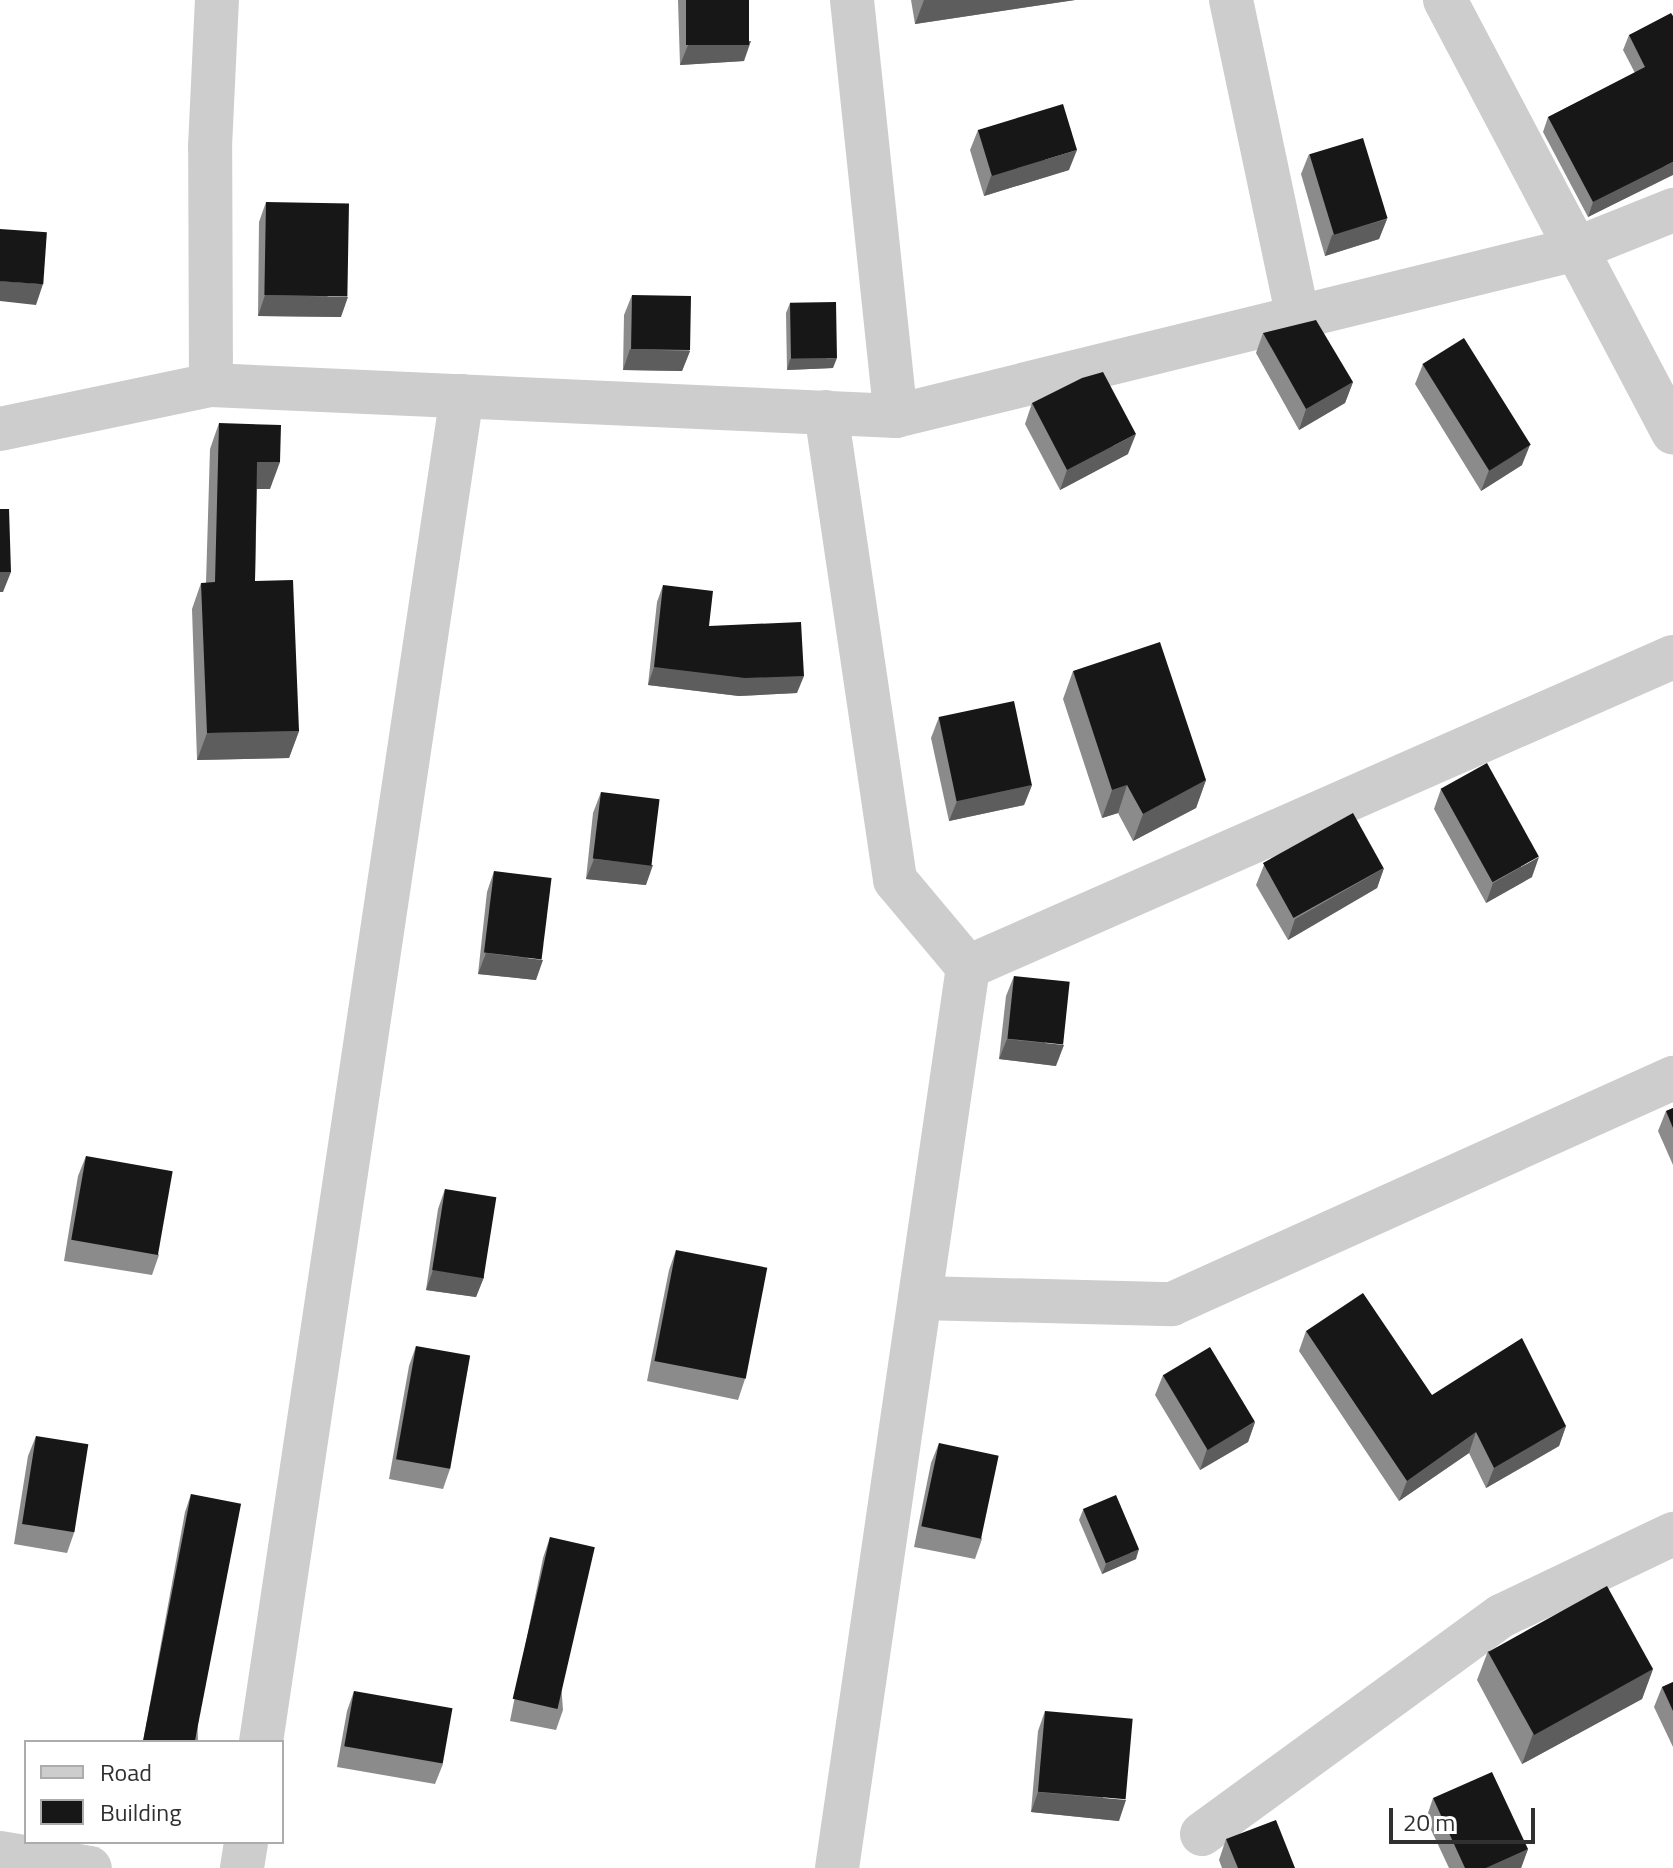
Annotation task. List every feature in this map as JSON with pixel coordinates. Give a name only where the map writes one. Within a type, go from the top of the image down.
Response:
[{"type":"street","points":[[211,385],[210,147],[217,0]]},
{"type":"street","points":[[852,0],[896,416]]},
{"type":"street","points":[[1231,0],[1298,317]]},
{"type":"street","points":[[1445,0],[1673,433]]},
{"type":"street","points":[[0,429],[211,385],[896,416],[1576,249],[1673,210]]},
{"type":"street","points":[[261,1740],[462,396]]},
{"type":"street","points":[[826,412],[895,880],[968,967],[837,1868]]},
{"type":"street","points":[[968,967],[1673,657]]},
{"type":"street","points":[[920,1298],[1172,1304],[1673,1078]]},
{"type":"street","points":[[1202,1834],[1501,1616],[1673,1534]]},
{"type":"street","points":[[242,1868],[246,1844]]},
{"type":"street","points":[[0,1853],[90,1868]]},
{"type":"building","points":[[686,0],[749,0],[749,45],[686,45]]},
{"type":"building","points":[[1671,13],[1673,162],[1593,202],[1548,117],[1645,67],[1629,35]]},
{"type":"building","points":[[1063,104],[1077,150],[992,176],[978,130]]},
{"type":"building","points":[[1363,138],[1388,218],[1334,235],[1309,154]]},
{"type":"building","points":[[266,202],[349,203],[347,296],[264,295]]},
{"type":"building","points":[[0,229],[47,232],[43,284],[0,281]]},
{"type":"building","points":[[632,295],[691,296],[690,350],[631,349]]},
{"type":"building","points":[[836,302],[837,358],[791,359],[790,303]]},
{"type":"building","points":[[1316,320],[1353,382],[1306,409],[1263,333]]},
{"type":"building","points":[[1464,338],[1531,445],[1489,471],[1422,364]]},
{"type":"building","points":[[1103,372],[1136,434],[1067,470],[1032,403],[1082,378]]},
{"type":"building","points":[[219,423],[281,425],[280,462],[257,462],[255,581],[293,580],[299,731],[207,733],[201,583],[215,582]]},
{"type":"building","points":[[0,509],[9,509],[11,572],[0,572]]},
{"type":"building","points":[[663,585],[713,591],[709,626],[801,622],[804,676],[745,678],[654,667]]},
{"type":"building","points":[[1160,642],[1206,780],[1143,814],[1127,785],[1112,790],[1073,671]]},
{"type":"building","points":[[1014,701],[1032,785],[957,801],[939,717]]},
{"type":"building","points":[[1487,763],[1539,857],[1493,882],[1441,789]]},
{"type":"building","points":[[601,792],[660,799],[651,866],[593,859]]},
{"type":"building","points":[[1353,813],[1384,868],[1293,918],[1263,863]]},
{"type":"building","points":[[494,871],[552,878],[542,959],[484,952]]},
{"type":"building","points":[[1014,976],[1070,982],[1063,1045],[1007,1039]]},
{"type":"building","points":[[1673,1108],[1673,1128],[1666,1111]]},
{"type":"building","points":[[86,1156],[173,1171],[158,1255],[71,1240]]},
{"type":"building","points":[[445,1189],[496,1197],[484,1278],[432,1270]]},
{"type":"building","points":[[676,1250],[767,1268],[746,1379],[654,1361]]},
{"type":"building","points":[[1363,1293],[1432,1395],[1522,1338],[1566,1426],[1494,1468],[1476,1432],[1407,1481],[1306,1331]]},
{"type":"building","points":[[416,1346],[470,1356],[450,1469],[396,1459]]},
{"type":"building","points":[[1210,1347],[1255,1422],[1208,1450],[1163,1375]]},
{"type":"building","points":[[36,1436],[88,1444],[74,1532],[22,1524]]},
{"type":"building","points":[[939,1443],[999,1456],[981,1539],[921,1526]]},
{"type":"building","points":[[191,1494],[241,1504],[195,1740],[143,1740]]},
{"type":"building","points":[[1116,1495],[1139,1549],[1106,1563],[1083,1509]]},
{"type":"building","points":[[550,1537],[595,1547],[557,1709],[513,1699]]},
{"type":"building","points":[[1607,1586],[1653,1669],[1534,1735],[1488,1652]]},
{"type":"building","points":[[1673,1682],[1673,1711],[1662,1687]]},
{"type":"building","points":[[354,1691],[452,1708],[443,1764],[344,1746]]},
{"type":"building","points":[[1045,1711],[1133,1719],[1126,1799],[1038,1792]]},
{"type":"building","points":[[1492,1772],[1528,1849],[1486,1868],[1465,1868],[1433,1798]]},
{"type":"building","points":[[1276,1820],[1295,1868],[1238,1868],[1226,1839]]}]
